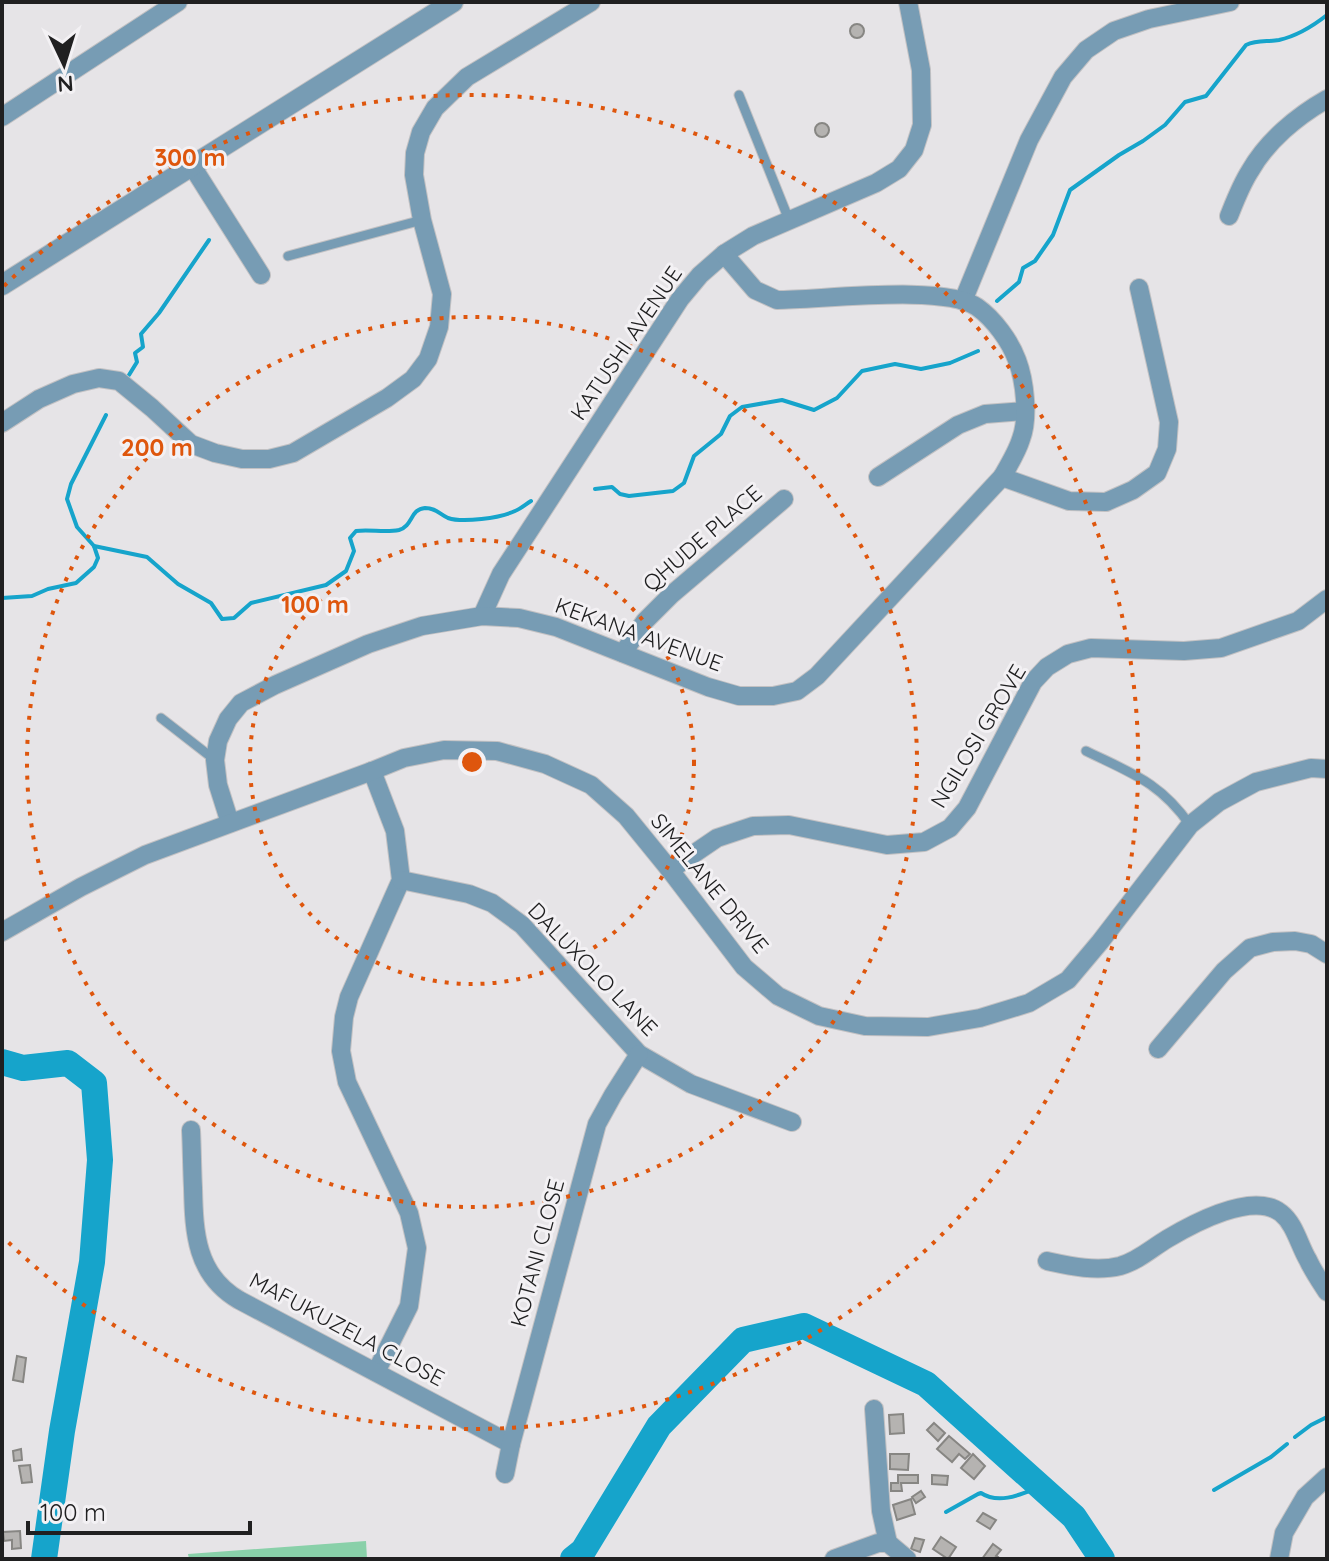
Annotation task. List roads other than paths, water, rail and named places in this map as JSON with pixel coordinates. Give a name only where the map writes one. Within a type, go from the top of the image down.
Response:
[{"type":"street","points":[[2,117],[178,2]]},
{"type":"street","points":[[2,285],[453,2]]},
{"type":"street","points":[[2,423],[39,399],[73,384],[99,378],[119,381],[191,444],[242,459],[269,459],[293,453],[387,398],[413,379],[428,359],[439,327],[442,294],[422,220],[414,175],[415,153],[421,132],[435,108],[467,77],[591,2]]},
{"type":"street","name":"KATUSHI AVENUE","points":[[482,616],[501,574],[680,299],[700,275],[724,254],[753,236],[876,183],[899,169],[914,150],[922,125],[921,70],[908,2]]},
{"type":"street","points":[[963,301],[1029,140],[1063,77],[1086,50],[1114,31],[1149,19],[1230,2]]},
{"type":"street","points":[[1229,216],[1250,169],[1265,150],[1286,128],[1327,99]]},
{"type":"street","points":[[192,166],[261,275]]},
{"type":"street","name":"KEKANA AVENUE","points":[[230,823],[218,785],[215,760],[218,741],[228,719],[241,703],[368,644],[422,626],[482,616],[519,618],[556,627],[708,687],[739,696],[773,696],[797,691],[817,676],[1002,477],[1022,437],[1025,411],[1022,375],[1014,351],[995,324],[976,306],[963,301],[920,295],[777,300],[755,290],[724,254]]},
{"type":"street","points":[[1002,477],[1069,501],[1106,502],[1133,490],[1157,473],[1167,449],[1169,422],[1139,288]]},
{"type":"street","points":[[878,477],[958,425],[985,414],[1025,411]]},
{"type":"street","name":"QHUDE PLACE","points":[[623,653],[645,621],[671,595],[784,499]]},
{"type":"street","name":"NGILOSI GROVE","points":[[670,870],[717,838],[753,826],[789,825],[887,845],[924,842],[950,828],[967,808],[1033,682],[1047,667],[1068,654],[1091,648],[1184,651],[1221,648],[1298,621],[1327,599]]},
{"type":"street","name":"SIMELANE DRIVE","points":[[2,932],[145,855],[404,758],[444,750],[497,751],[545,764],[591,785],[626,816],[744,967],[778,996],[819,1016],[865,1026],[928,1027],[980,1018],[1029,1003],[1068,980],[1190,825],[1219,802],[1256,782],[1311,768],[1327,769]]},
{"type":"street","points":[[372,771],[395,831],[401,880],[349,997],[341,1051],[347,1082],[409,1213],[417,1248],[409,1306],[376,1372]]},
{"type":"street","name":"DALUXOLO LANE","points":[[401,880],[469,894],[492,903],[522,925],[639,1054],[691,1084],[792,1122]]},
{"type":"street","points":[[1158,1049],[1224,971],[1250,948],[1295,941],[1311,944],[1327,954]]},
{"type":"street","name":"KOTANI CLOSE","points":[[505,1474],[597,1124],[639,1054]]},
{"type":"street","name":"MAFUKUZELA CLOSE","points":[[191,1130],[196,1242],[219,1284],[239,1300],[511,1444]]},
{"type":"street","points":[[1047,1261],[1080,1268],[1119,1266],[1136,1260],[1204,1219],[1253,1205],[1269,1206],[1290,1223],[1327,1292]]},
{"type":"street","points":[[874,1409],[881,1511],[897,1550]]},
{"type":"street","points":[[1279,1559],[1284,1533],[1305,1497],[1327,1477]]},
{"type":"street","points":[[834,1559],[878,1543],[897,1550]]},
{"type":"lane","points":[[739,95],[789,220]]},
{"type":"lane","points":[[288,256],[422,220]]},
{"type":"lane","points":[[161,718],[215,760]]},
{"type":"lane","points":[[1086,751],[1142,778],[1162,792],[1190,825]]},
{"type":"waterway","points":[[997,301],[1019,282],[1023,268],[1035,261],[1053,235],[1070,190],[1165,125],[1185,102],[1206,96],[1246,45],[1292,36],[1327,15]]},
{"type":"waterway","points":[[129,375],[137,362],[135,353],[143,347],[141,334],[209,240]]},
{"type":"waterway","points":[[595,489],[612,487],[620,494],[629,496],[673,491],[684,483],[694,456],[721,434],[730,416],[742,407],[782,400],[814,410],[837,398],[862,371],[895,364],[921,369],[950,363],[978,351]]},
{"type":"waterway","points":[[2,598],[32,596],[76,583],[94,567],[98,558],[94,546],[77,527],[67,499],[71,484],[106,415]]},
{"type":"waterway","points":[[94,546],[147,557],[178,584],[211,603],[222,619],[234,618],[251,603],[326,585],[346,571],[354,551],[350,538],[356,531],[399,530],[417,511],[425,508],[448,518],[472,520],[508,514],[531,501]]},
{"type":"waterway","points":[[2,1062],[23,1068],[68,1063],[94,1083],[100,1160],[92,1262],[62,1431],[44,1559]]},
{"type":"waterway","points":[[573,1559],[583,1551],[659,1426],[743,1340],[804,1326],[926,1384],[1074,1517],[1102,1559]]},
{"type":"waterway","points":[[1295,1437],[1327,1417]]},
{"type":"waterway","points":[[1214,1490],[1271,1457],[1287,1444]]},
{"type":"waterway","points":[[946,1512],[981,1493],[1003,1498],[1040,1487]]}]
